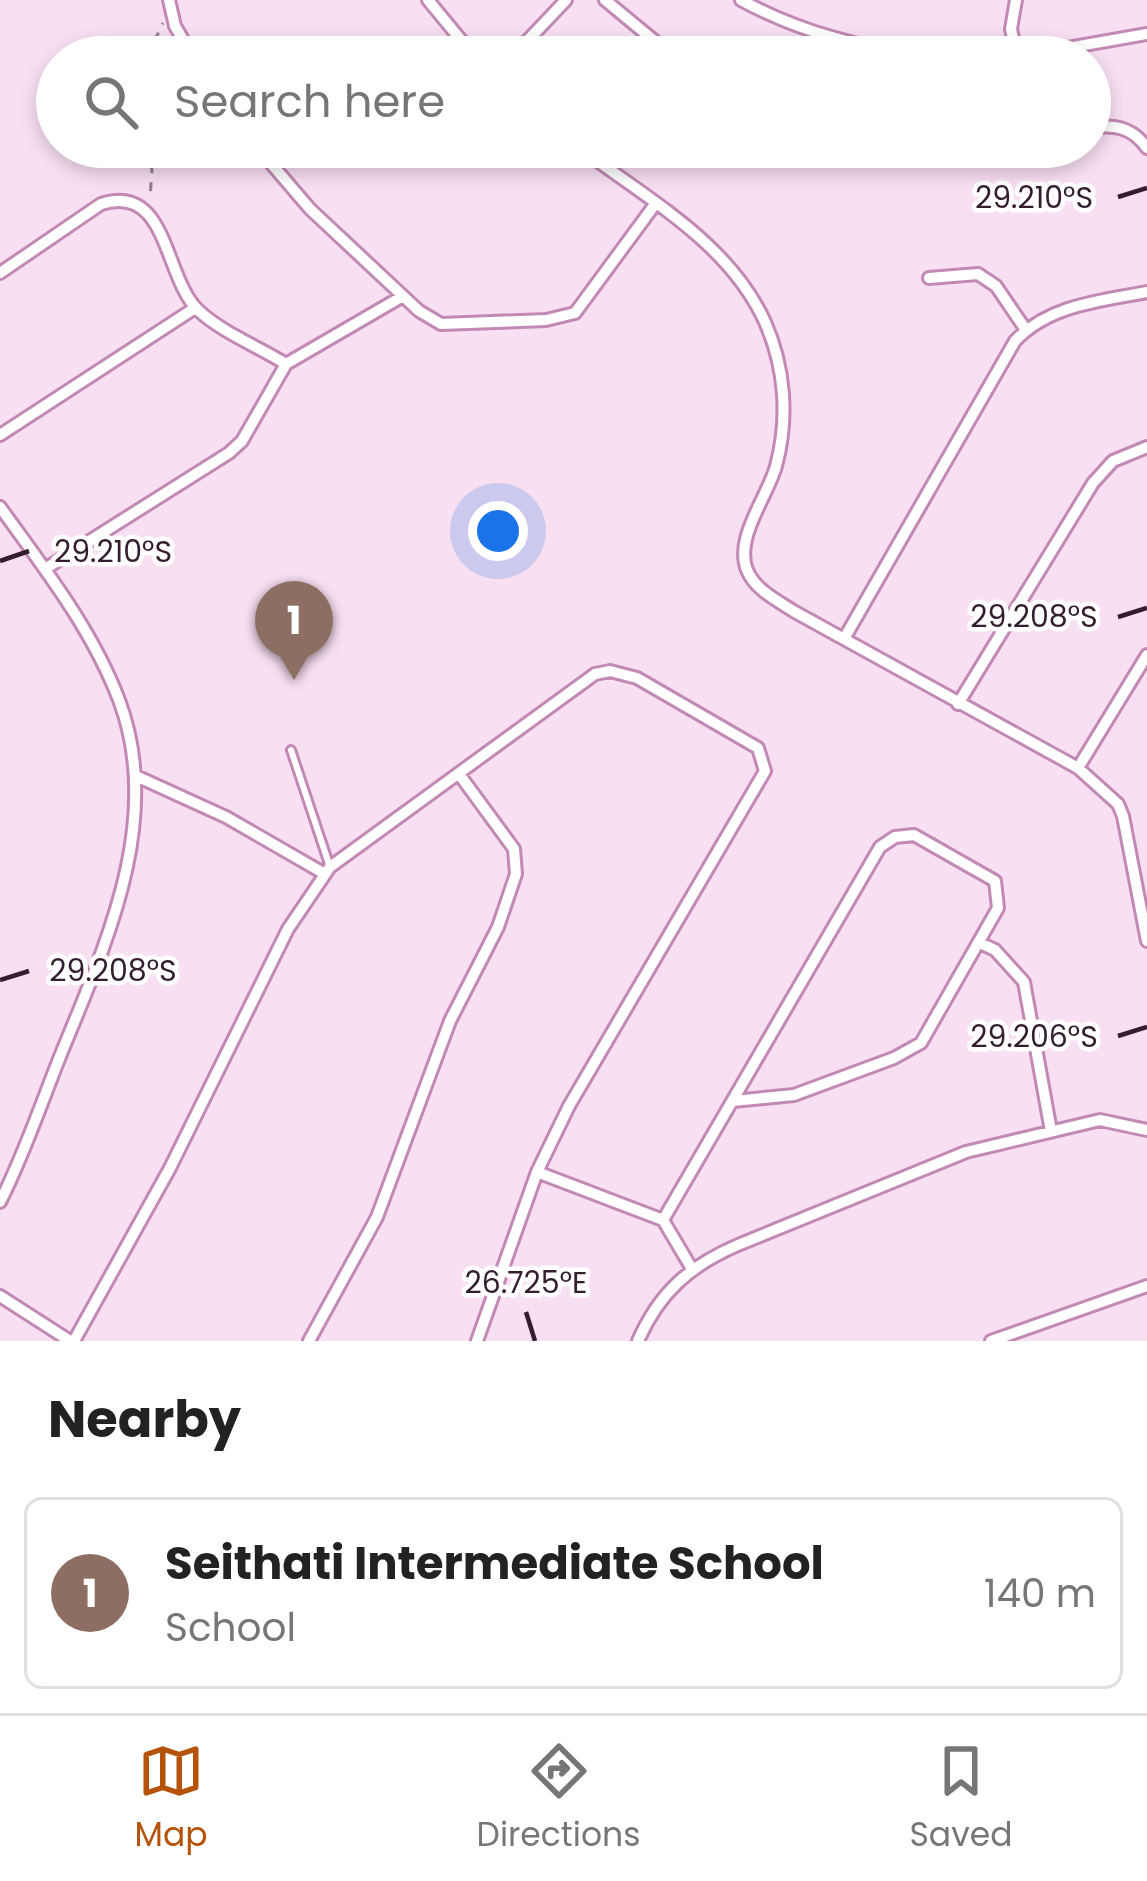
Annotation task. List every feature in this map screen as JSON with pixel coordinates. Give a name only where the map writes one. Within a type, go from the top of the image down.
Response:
[{"type":"street","points":[[428,0],[458,36]]},
{"type":"street","points":[[532,36],[566,0]]},
{"type":"street","points":[[605,0],[649,36]]},
{"type":"street","points":[[741,0],[822,36]]},
{"type":"street","points":[[1012,36],[1016,0]]},
{"type":"street","points":[[169,2],[181,36]]},
{"type":"street","points":[[1111,40],[1147,34]]},
{"type":"street","points":[[1111,126],[1139,137],[1147,148]]},
{"type":"street","points":[[275,168],[310,209],[403,296],[441,324],[563,318],[583,305],[656,202]]},
{"type":"street","points":[[608,168],[656,202],[736,273],[766,325],[781,377],[782,435],[775,469],[748,535],[747,571],[771,597],[1078,768],[1118,804],[1147,941]]},
{"type":"street","points":[[0,273],[101,204],[135,202],[149,214],[195,308],[286,364]]},
{"type":"street","points":[[929,278],[978,274],[996,286],[1026,329]]},
{"type":"street","points":[[844,637],[990,381],[1026,329],[1075,306],[1147,292]]},
{"type":"street","points":[[45,569],[229,453],[242,441],[286,364],[403,296]]},
{"type":"street","points":[[0,435],[195,308]]},
{"type":"street","points":[[958,704],[1093,483],[1113,461],[1147,447]]},
{"type":"street","points":[[0,507],[86,631],[120,701],[136,776],[129,862],[112,921],[0,1202]]},
{"type":"street","points":[[1078,768],[1147,655]]},
{"type":"street","points":[[0,1296],[72,1341],[160,1186],[288,928],[328,870],[564,696],[596,674],[610,671],[637,678],[748,741],[765,762],[761,782],[600,1051],[537,1172],[477,1341]]},
{"type":"street","points":[[309,1341],[377,1217],[450,1021],[511,895],[517,860],[514,849],[459,774]]},
{"type":"street","points":[[136,776],[328,870]]},
{"type":"street","points":[[663,1220],[866,869],[886,842],[914,835],[995,881],[998,908],[929,1033],[914,1049],[794,1095],[733,1101]]},
{"type":"street","points":[[980,943],[995,950],[1024,982],[1051,1131]]},
{"type":"street","points":[[638,1341],[664,1293],[711,1256],[966,1152],[1100,1120],[1147,1130]]},
{"type":"street","points":[[537,1172],[663,1220],[692,1269]]},
{"type":"street","points":[[991,1341],[1147,1286]]},
{"type":"lane","points":[[291,750],[328,870]]},
{"type":"path","points":[[155,36],[169,2]]},
{"type":"path","points":[[149,214],[151,168]]},
{"type":"place","name":"Seithati Intermediate School","points":[[294,680]]}]
